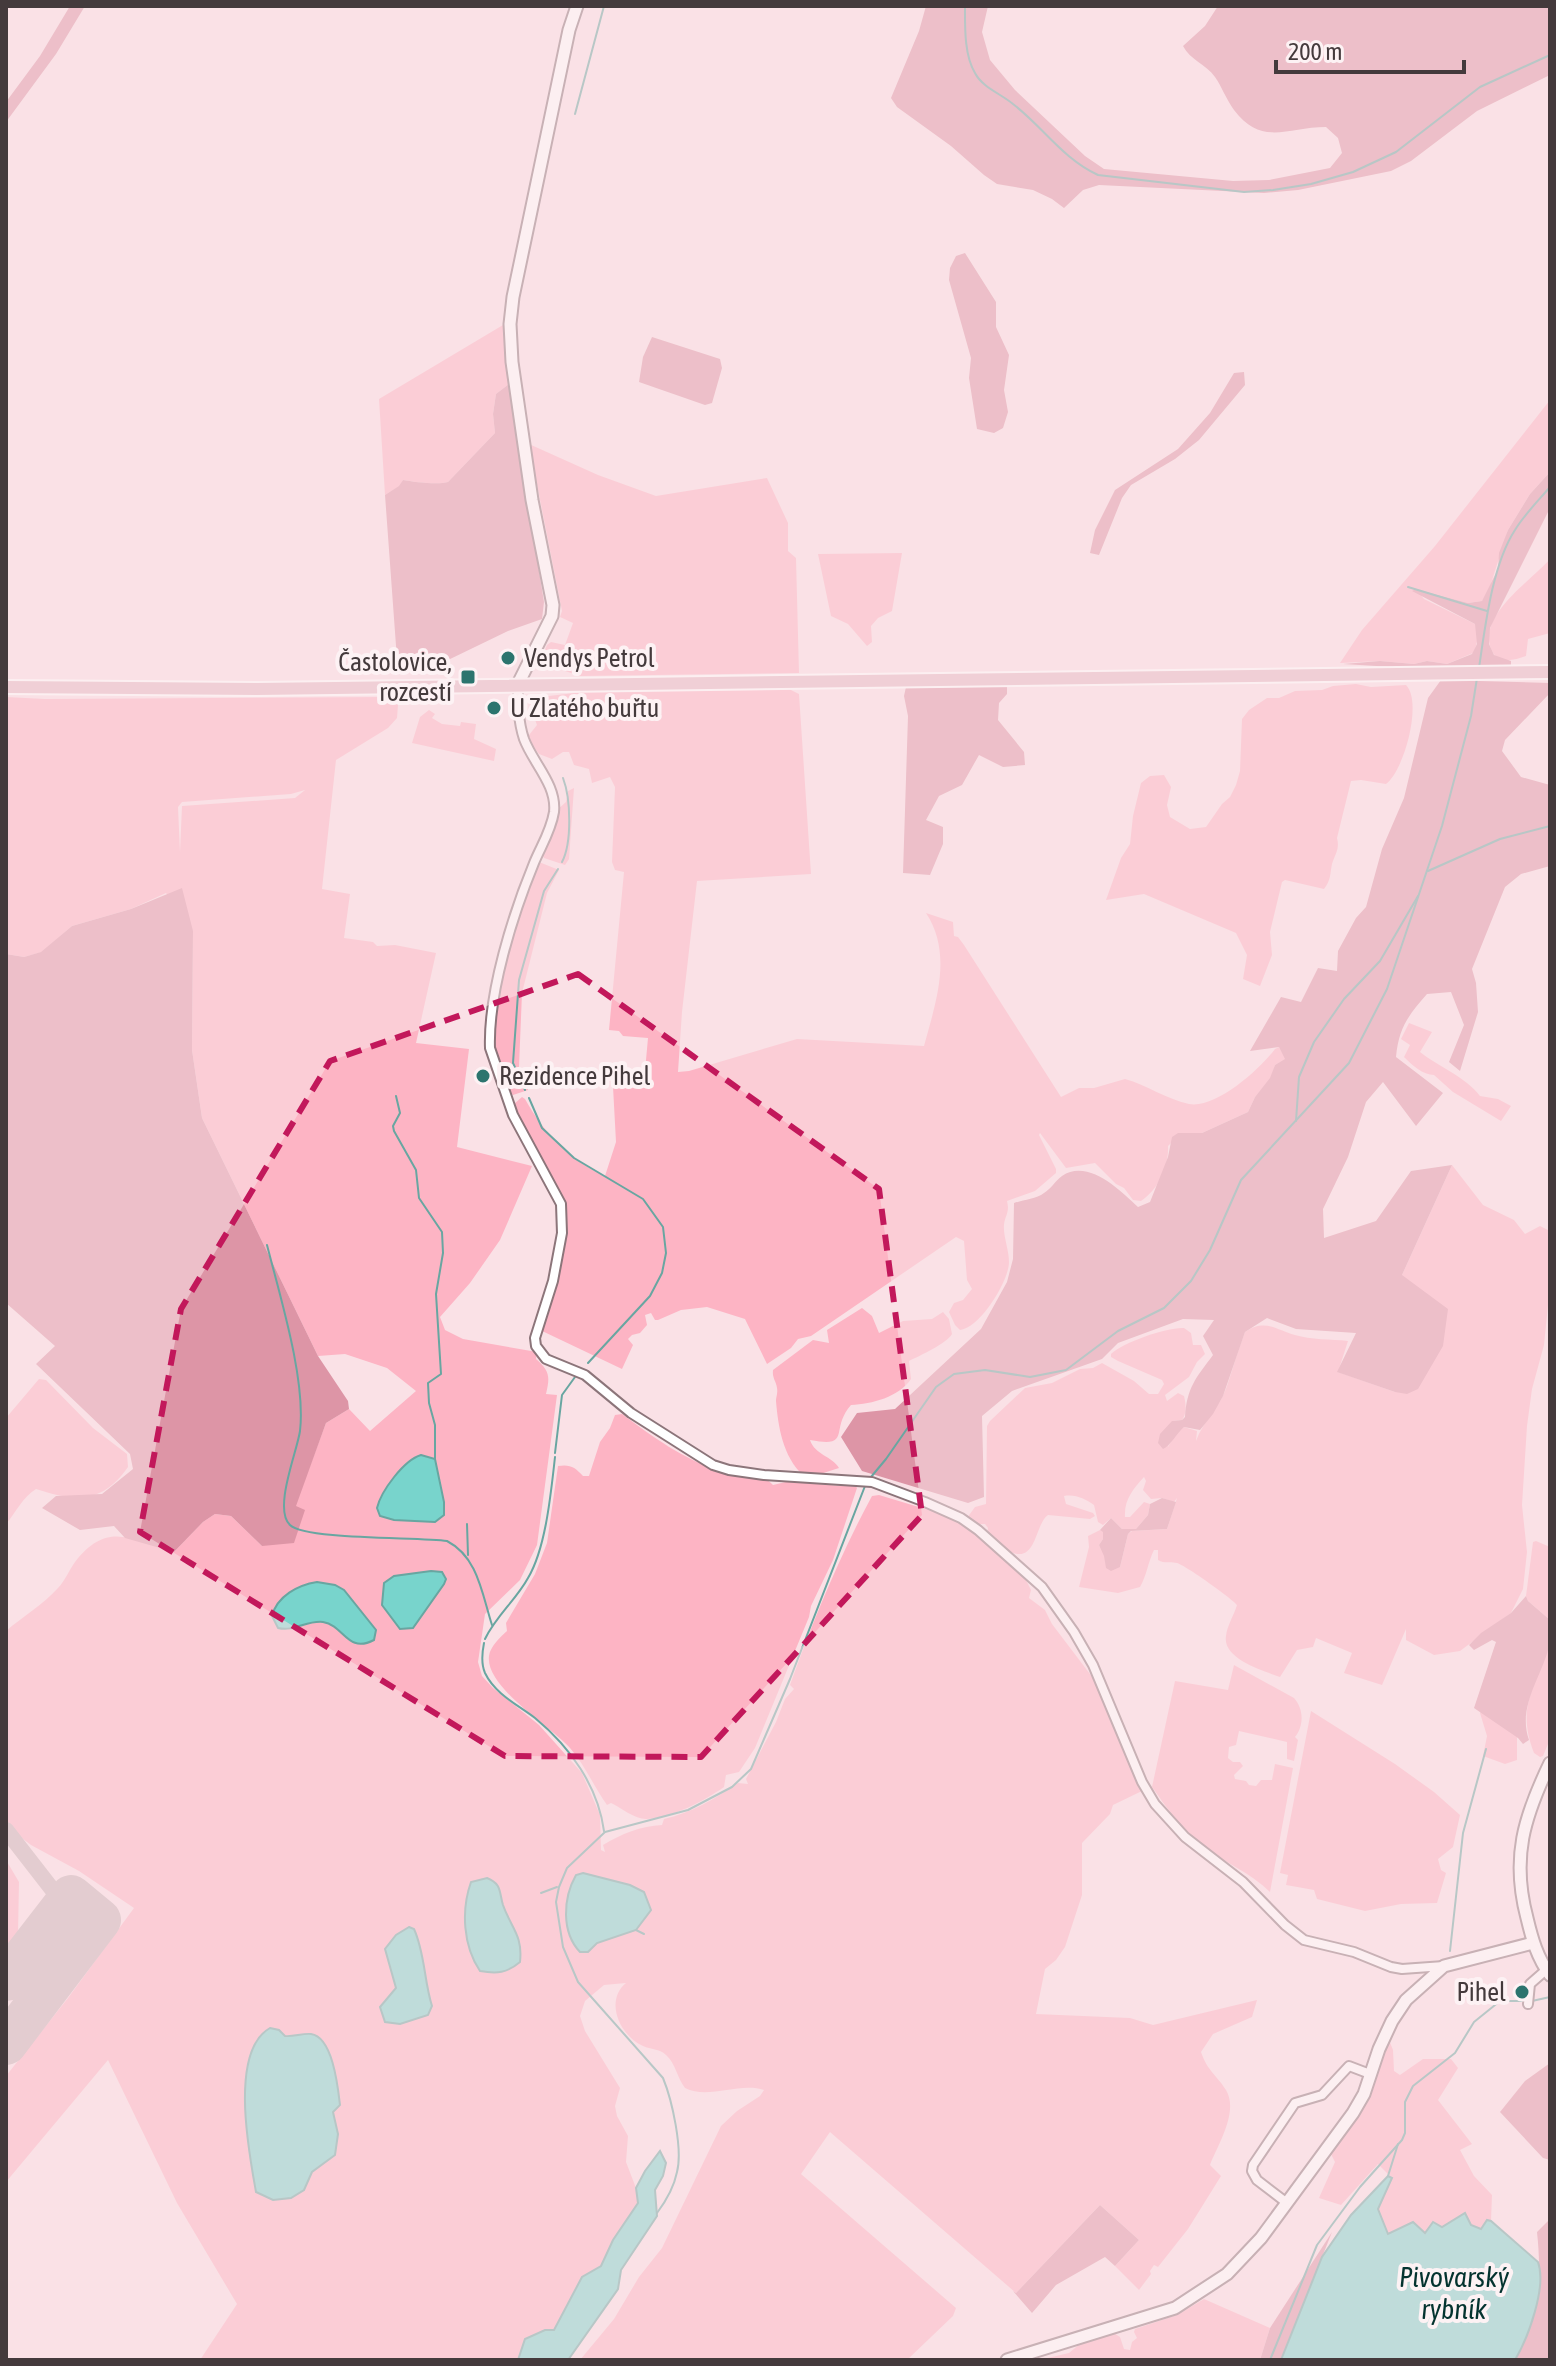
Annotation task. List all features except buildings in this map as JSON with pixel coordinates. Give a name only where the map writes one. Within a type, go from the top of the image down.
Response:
[{"type":"main road","points":[[6,687],[226,689],[1550,672]]},
{"type":"street","points":[[577,6],[569,30],[510,324],[512,362],[532,500],[553,605],[552,616],[518,684],[518,715],[524,737],[552,793],[554,807],[549,833],[534,862],[511,931],[493,1000],[490,1048],[513,1115],[561,1204],[562,1233],[553,1281],[535,1329],[536,1346],[546,1359],[585,1375],[631,1413],[713,1465],[764,1475],[872,1482],[949,1513],[978,1530],[1035,1580],[1059,1609],[1093,1665],[1142,1782],[1155,1804],[1185,1837],[1243,1882],[1304,1940],[1354,1952],[1402,1969],[1444,1966],[1533,1943]]},
{"type":"street","points":[[1528,2000],[1530,1984],[1548,1972],[1533,1943],[1522,1901],[1519,1848],[1525,1823],[1550,1763]]},
{"type":"street","points":[[1007,2360],[1175,2308],[1240,2263],[1353,2113],[1364,2094],[1379,2049],[1399,2008],[1444,1966]]},
{"type":"street","points":[[1287,2203],[1257,2180],[1252,2171],[1253,2165],[1295,2103],[1322,2095],[1349,2066],[1370,2074]]},
{"type":"highlighted area","points":[[578,974],[879,1189],[922,1515],[701,1757],[505,1756],[140,1532],[181,1309],[330,1061]]},
{"type":"shaded area","points":[[70,6],[85,6],[56,54],[6,122],[6,102],[40,56]]},
{"type":"shaded area","points":[[926,6],[988,6],[982,32],[990,60],[1015,90],[1085,156],[1104,169],[1233,181],[1269,180],[1330,168],[1342,153],[1338,138],[1326,127],[1265,132],[1244,121],[1234,110],[1215,77],[1183,46],[1205,26],[1218,6],[1550,6],[1550,75],[1477,111],[1411,161],[1391,171],[1298,190],[1264,193],[1099,185],[1083,190],[1064,208],[1033,190],[997,184],[897,107],[891,98]]},
{"type":"shaded area","points":[[965,253],[996,302],[996,327],[1009,355],[1004,390],[1008,412],[1003,428],[994,433],[977,429],[969,378],[971,358],[949,280],[956,256]]},
{"type":"shaded area","points":[[503,325],[509,384],[496,394],[493,414],[495,433],[448,482],[403,480],[400,486],[385,495],[379,399]]},
{"type":"shaded area","points":[[652,337],[720,359],[722,368],[712,403],[705,405],[639,382],[643,357]]},
{"type":"shaded area","points":[[1244,372],[1245,385],[1199,440],[1175,459],[1131,485],[1122,498],[1099,555],[1090,553],[1095,530],[1115,490],[1178,449],[1210,413],[1234,373]]},
{"type":"shaded area","points":[[509,384],[544,602],[542,619],[508,631],[446,661],[398,673],[385,495],[403,480],[448,482],[495,433],[493,414],[496,394]]},
{"type":"shaded area","points":[[1550,400],[1550,472],[1530,494],[1508,530],[1488,593],[1482,601],[1468,603],[1416,589],[1424,599],[1475,624],[1477,638],[1473,653],[1447,664],[1427,661],[1414,664],[1380,661],[1340,663],[1362,630],[1435,546]]},
{"type":"shaded area","points":[[529,444],[598,475],[656,496],[767,478],[788,523],[788,551],[796,558],[799,673],[581,676],[539,663],[551,642],[565,645],[573,623],[560,617],[562,611]]},
{"type":"shaded area","points":[[1550,472],[1550,508],[1490,628],[1489,644],[1494,655],[1511,661],[1511,666],[1393,667],[1343,664],[1380,661],[1414,664],[1427,661],[1447,664],[1472,654],[1477,644],[1475,624],[1412,591],[1416,589],[1468,603],[1482,601],[1498,569],[1499,553],[1508,530],[1530,494]]},
{"type":"shaded area","points":[[902,553],[892,611],[878,618],[871,626],[872,642],[867,646],[848,624],[831,616],[818,554]]},
{"type":"shaded area","points":[[1550,559],[1550,633],[1528,639],[1526,656],[1503,660],[1492,651],[1489,638],[1491,625],[1508,600]]},
{"type":"shaded area","points":[[1441,680],[1550,683],[1550,693],[1505,740],[1502,751],[1521,777],[1550,785],[1550,866],[1521,874],[1505,887],[1472,969],[1478,1012],[1460,1071],[1449,1062],[1464,1025],[1451,992],[1427,994],[1406,1022],[1396,1057],[1443,1093],[1416,1126],[1383,1082],[1366,1102],[1348,1157],[1323,1209],[1324,1238],[1376,1221],[1411,1171],[1452,1165],[1402,1275],[1448,1309],[1443,1346],[1418,1389],[1407,1394],[1395,1392],[1337,1372],[1356,1333],[1296,1329],[1267,1318],[1245,1332],[1223,1396],[1213,1414],[1200,1430],[1184,1427],[1163,1449],[1158,1443],[1160,1434],[1172,1421],[1185,1417],[1190,1390],[1213,1355],[1203,1336],[1214,1320],[1183,1319],[1118,1343],[1102,1359],[1012,1391],[982,1416],[984,1497],[968,1503],[862,1471],[841,1437],[857,1413],[895,1409],[981,1329],[1007,1282],[1013,1259],[1014,1203],[1041,1195],[1062,1176],[1082,1171],[1103,1179],[1138,1207],[1150,1202],[1168,1157],[1172,1137],[1178,1133],[1202,1133],[1248,1112],[1275,1065],[1285,1059],[1279,1047],[1250,1051],[1281,997],[1301,1002],[1318,968],[1337,971],[1338,951],[1356,918],[1366,907],[1382,849],[1404,798],[1428,698]]},
{"type":"shaded area","points":[[1356,684],[1371,687],[1406,685],[1413,706],[1405,751],[1393,777],[1386,784],[1351,781],[1337,838],[1338,848],[1324,889],[1285,880],[1282,882],[1270,932],[1272,955],[1260,986],[1243,979],[1247,955],[1236,933],[1144,894],[1106,900],[1121,858],[1130,844],[1141,783],[1150,776],[1164,775],[1171,787],[1167,805],[1170,817],[1190,829],[1206,827],[1236,785],[1240,771],[1242,719],[1249,710],[1267,698],[1279,698],[1295,691]]},
{"type":"shaded area","points":[[1007,685],[1007,694],[999,703],[998,720],[1024,752],[1025,765],[1003,767],[979,755],[962,785],[939,796],[926,820],[943,827],[943,844],[930,875],[903,873],[908,716],[904,696],[906,687]]},
{"type":"shaded area","points":[[789,689],[799,694],[811,874],[697,881],[678,1072],[797,1039],[924,1046],[940,978],[939,945],[926,913],[953,922],[954,936],[964,945],[1061,1097],[1079,1088],[1094,1088],[1125,1079],[1181,1102],[1200,1104],[1236,1086],[1275,1049],[1279,1047],[1286,1059],[1275,1065],[1271,1078],[1255,1097],[1248,1112],[1202,1133],[1181,1133],[1168,1146],[1165,1169],[1158,1184],[1141,1201],[1133,1200],[1095,1163],[1066,1168],[1040,1133],[1056,1173],[1035,1191],[1007,1201],[1004,1229],[1008,1270],[992,1302],[968,1327],[960,1330],[949,1312],[954,1303],[963,1300],[972,1289],[967,1280],[964,1241],[956,1237],[811,1336],[798,1339],[791,1348],[767,1364],[745,1319],[707,1307],[681,1310],[658,1320],[651,1313],[645,1315],[647,1325],[628,1339],[633,1345],[622,1369],[540,1330],[564,1206],[514,1113],[514,1104],[522,1097],[525,1099],[540,1123],[569,1154],[605,1176],[616,1142],[612,1068],[645,1071],[648,1038],[623,1036],[619,1031],[609,1030],[624,872],[615,870],[612,862],[615,787],[610,777],[592,783],[589,769],[574,765],[569,752],[552,759],[539,754],[529,741],[529,735],[537,725],[531,701],[540,697],[592,691]]},
{"type":"shaded area","points":[[6,697],[387,697],[398,705],[397,718],[388,728],[336,760],[322,889],[350,894],[344,938],[373,942],[377,946],[395,945],[436,953],[416,1043],[469,1049],[457,1147],[532,1166],[500,1240],[470,1283],[440,1317],[445,1330],[463,1339],[537,1352],[536,1359],[548,1375],[546,1394],[557,1395],[537,1545],[520,1580],[485,1614],[478,1662],[482,1676],[539,1725],[582,1773],[600,1815],[601,1850],[605,1852],[603,1845],[617,1837],[662,1825],[664,1819],[702,1805],[738,1783],[748,1784],[746,1779],[785,1699],[794,1689],[790,1685],[817,1613],[872,1496],[879,1495],[955,1518],[977,1532],[1008,1564],[1023,1574],[1031,1590],[1029,1598],[1045,1610],[1096,1682],[1142,1791],[1113,1805],[1110,1814],[1082,1843],[1082,1895],[1065,1947],[1045,1969],[1036,2014],[1130,2018],[1153,2025],[1257,2000],[1252,2017],[1213,2034],[1201,2052],[1229,2099],[1229,2118],[1210,2165],[1221,2176],[1188,2229],[1158,2267],[1154,2265],[1139,2290],[1115,2266],[1139,2240],[1100,2205],[1016,2293],[830,2132],[801,2174],[956,2308],[953,2316],[907,2360],[580,2360],[614,2319],[639,2277],[662,2248],[721,2126],[764,2090],[744,2088],[704,2092],[685,2088],[666,2055],[635,2041],[622,2026],[616,1999],[626,1983],[604,1985],[585,2001],[580,2016],[585,2031],[620,2088],[615,2106],[628,2136],[626,2162],[638,2203],[613,2240],[601,2266],[582,2277],[554,2330],[526,2339],[518,2360],[200,2360],[237,2304],[177,2203],[108,2060],[6,2182],[6,2076],[134,1908],[79,1871],[31,1845],[6,1826],[6,1631],[52,1594],[87,1549],[109,1537],[132,1539],[174,1552],[215,1514],[231,1516],[262,1546],[295,1506],[326,1423],[349,1409],[370,1431],[416,1391],[387,1368],[345,1354],[318,1356],[202,1118],[192,1050],[193,931],[166,893],[131,909],[72,926],[42,952],[24,957],[6,954]],"holes":[[[305,790],[295,798],[182,806],[180,852],[178,807],[182,802],[291,794]]]},
{"type":"shaded area","points":[[429,710],[435,714],[432,718],[442,724],[476,724],[474,739],[496,749],[494,761],[412,743],[420,717]]},
{"type":"shaded area","points":[[574,788],[569,859],[565,865],[544,858],[542,854],[556,811],[566,802],[568,791]]},
{"type":"shaded area","points":[[539,862],[559,870],[547,893],[522,993],[519,1067],[528,1090],[513,1095],[509,1092],[493,1045],[495,1004],[508,953]]},
{"type":"shaded area","points":[[182,888],[193,931],[192,1050],[202,1118],[318,1356],[348,1401],[349,1409],[326,1423],[296,1506],[305,1510],[294,1543],[262,1546],[231,1516],[215,1514],[174,1552],[125,1538],[114,1526],[80,1530],[42,1508],[56,1496],[102,1494],[133,1469],[130,1454],[36,1364],[55,1346],[6,1303],[6,954],[24,957],[41,952],[72,926],[131,909]]},
{"type":"shaded area","points":[[1409,1023],[1432,1032],[1420,1052],[1460,1078],[1480,1096],[1498,1099],[1511,1106],[1501,1121],[1404,1057],[1410,1045],[1401,1039]]},
{"type":"shaded area","points":[[1452,1165],[1483,1205],[1514,1220],[1525,1234],[1540,1226],[1550,1231],[1550,1285],[1544,1345],[1532,1389],[1527,1426],[1522,1505],[1527,1552],[1523,1589],[1511,1613],[1460,1651],[1434,1655],[1406,1640],[1406,1629],[1382,1685],[1344,1673],[1352,1653],[1316,1638],[1313,1647],[1297,1650],[1280,1677],[1246,1663],[1230,1651],[1226,1636],[1237,1605],[1182,1565],[1158,1560],[1158,1550],[1154,1550],[1140,1587],[1118,1593],[1079,1587],[1089,1547],[1088,1536],[1103,1531],[1099,1545],[1105,1563],[1120,1567],[1128,1534],[1132,1531],[1167,1529],[1177,1498],[1174,1502],[1162,1498],[1151,1499],[1143,1490],[1144,1477],[1130,1495],[1125,1511],[1125,1517],[1130,1517],[1144,1502],[1150,1504],[1148,1515],[1136,1529],[1122,1529],[1111,1518],[1103,1525],[1098,1522],[1094,1505],[1080,1498],[1064,1496],[1066,1504],[1095,1516],[1090,1519],[1048,1515],[1031,1547],[1021,1554],[1003,1547],[987,1533],[985,1524],[976,1524],[967,1518],[975,1507],[986,1504],[987,1426],[990,1421],[1025,1388],[1052,1383],[1080,1369],[1093,1368],[1102,1363],[1134,1381],[1149,1394],[1158,1394],[1164,1384],[1162,1380],[1111,1357],[1111,1354],[1135,1340],[1157,1333],[1184,1328],[1191,1333],[1193,1345],[1201,1345],[1205,1354],[1189,1377],[1165,1395],[1167,1401],[1178,1393],[1184,1396],[1186,1406],[1182,1420],[1172,1421],[1168,1447],[1175,1433],[1184,1427],[1197,1431],[1196,1441],[1224,1394],[1245,1332],[1259,1326],[1270,1326],[1308,1338],[1348,1341],[1338,1372],[1395,1392],[1402,1275]]},
{"type":"shaded area","points":[[862,1308],[872,1316],[879,1333],[903,1321],[932,1319],[943,1312],[949,1319],[952,1334],[939,1345],[909,1361],[911,1379],[900,1391],[876,1401],[851,1405],[836,1439],[823,1442],[810,1440],[839,1468],[817,1475],[803,1475],[796,1468],[783,1441],[773,1370],[813,1340],[829,1343],[827,1330]]},
{"type":"shaded area","points":[[39,1379],[46,1380],[93,1428],[127,1454],[128,1467],[108,1488],[87,1497],[76,1498],[36,1489],[6,1524],[6,1418]]},
{"type":"shaded area","points":[[622,1414],[681,1454],[726,1473],[756,1476],[773,1485],[790,1481],[840,1486],[854,1482],[857,1488],[833,1560],[811,1606],[755,1748],[739,1772],[726,1775],[724,1787],[677,1812],[646,1819],[611,1803],[607,1805],[570,1748],[520,1705],[497,1680],[489,1656],[498,1639],[507,1631],[506,1623],[535,1574],[547,1543],[558,1466],[569,1466],[583,1476],[589,1476],[600,1442],[615,1415]]},
{"type":"shaded area","points":[[1162,1498],[1176,1502],[1167,1529],[1131,1531],[1120,1567],[1111,1571],[1106,1568],[1099,1545],[1103,1539],[1100,1530],[1111,1518],[1122,1529],[1136,1529],[1148,1515],[1150,1504]]},
{"type":"shaded area","points":[[1533,1542],[1550,1547],[1550,1620],[1526,1596]]},
{"type":"shaded area","points":[[1526,1596],[1550,1620],[1550,1636],[1546,1658],[1528,1703],[1526,1727],[1529,1740],[1523,1744],[1474,1708],[1496,1642],[1492,1640],[1474,1650],[1469,1645],[1511,1613]]},
{"type":"shaded area","points":[[1550,1644],[1550,1739],[1540,1757],[1534,1753],[1529,1737],[1527,1710]]},
{"type":"shaded area","points":[[1234,1665],[1294,1698],[1302,1718],[1295,1737],[1298,1740],[1294,1761],[1287,1759],[1287,1742],[1239,1731],[1236,1745],[1229,1747],[1228,1758],[1243,1766],[1234,1775],[1235,1779],[1246,1781],[1249,1785],[1256,1786],[1261,1780],[1272,1780],[1275,1764],[1293,1768],[1270,1892],[1194,1839],[1152,1787],[1175,1681],[1228,1690]]},
{"type":"shaded area","points":[[1493,1691],[1517,1729],[1517,1760],[1505,1764],[1483,1756],[1487,1736],[1480,1713]]},
{"type":"shaded area","points":[[1311,1711],[1395,1764],[1460,1815],[1453,1847],[1438,1859],[1441,1870],[1446,1873],[1437,1903],[1401,1904],[1365,1911],[1317,1899],[1314,1890],[1286,1885],[1288,1875],[1280,1873]]},
{"type":"shaded area","points":[[6,1860],[19,1882],[18,1934],[6,1950]]},
{"type":"shaded area","points":[[1389,2040],[1394,2071],[1400,2075],[1423,2059],[1451,2059],[1458,2068],[1438,2100],[1472,2144],[1460,2150],[1474,2176],[1492,2195],[1491,2221],[1487,2221],[1482,2229],[1460,2226],[1425,2233],[1412,2222],[1388,2234],[1378,2209],[1392,2178],[1378,2164],[1341,2205],[1319,2198],[1335,2162],[1330,2152],[1373,2089]]},
{"type":"shaded area","points":[[1550,2063],[1550,2160],[1543,2158],[1500,2112],[1525,2081]]},
{"type":"shaded area","points":[[1100,2205],[1139,2240],[1115,2266],[1105,2257],[1056,2285],[1032,2313],[1013,2291],[1016,2293]]},
{"type":"shaded area","points":[[1550,2219],[1550,2360],[1515,2360],[1529,2329],[1537,2298],[1537,2232]]},
{"type":"shaded area","points":[[1332,2232],[1281,2360],[1260,2360],[1270,2328]]},
{"type":"shaded area","points":[[1204,2299],[1270,2328],[1260,2360],[1039,2360],[1069,2353],[1081,2343],[1112,2332],[1120,2337],[1124,2349],[1130,2350],[1137,2338],[1135,2329],[1177,2315]]},
{"type":"water","points":[[421,1455],[435,1459],[444,1515],[435,1522],[394,1520],[380,1516],[377,1508],[388,1485],[401,1469]]},
{"type":"water","points":[[442,1572],[446,1579],[444,1584],[413,1628],[400,1629],[382,1605],[384,1583],[394,1576]]},
{"type":"water","points":[[317,1582],[344,1590],[376,1630],[374,1640],[358,1644],[323,1622],[278,1628],[272,1616],[283,1597]]},
{"type":"water","points":[[583,1873],[630,1885],[644,1892],[651,1910],[636,1930],[597,1943],[588,1952],[580,1952],[574,1944],[566,1915],[572,1884],[576,1875]]},
{"type":"water","points":[[487,1878],[498,1886],[520,1945],[520,1962],[497,1972],[480,1971],[470,1950],[465,1928],[471,1882]]},
{"type":"water","points":[[409,1927],[414,1929],[418,1938],[432,2006],[428,2015],[400,2024],[385,2022],[380,2007],[396,1988],[385,1949],[396,1935]]},
{"type":"water","points":[[270,2028],[279,2030],[285,2036],[311,2034],[325,2044],[333,2064],[340,2105],[333,2112],[338,2134],[335,2155],[312,2172],[304,2190],[291,2198],[273,2200],[256,2192],[245,2104],[250,2058],[257,2040]]},
{"type":"water","points":[[660,2151],[666,2163],[655,2190],[657,2216],[621,2270],[618,2289],[568,2360],[518,2360],[525,2339],[545,2330],[554,2330],[582,2277],[601,2266],[613,2240],[638,2203],[636,2188]]},
{"type":"water","name":"Pivovarský rybník","points":[[1388,2176],[1392,2178],[1378,2209],[1388,2234],[1413,2222],[1425,2233],[1433,2222],[1442,2227],[1465,2213],[1471,2225],[1481,2229],[1487,2220],[1491,2221],[1538,2262],[1538,2298],[1515,2360],[1281,2360],[1322,2257],[1351,2215]]},
{"type":"waterway","points":[[575,114],[604,6]]},
{"type":"waterway","points":[[965,6],[967,49],[978,78],[1024,113],[1074,160],[1098,175],[1244,192],[1311,184],[1353,172],[1396,152],[1480,87],[1550,55]]},
{"type":"waterway","points":[[1479,668],[1491,597],[1507,544],[1527,513],[1550,487]]},
{"type":"waterway","points":[[1408,587],[1487,611]]},
{"type":"waterway","points":[[871,1477],[936,1387],[954,1374],[985,1370],[1030,1377],[1066,1370],[1118,1331],[1164,1308],[1191,1281],[1210,1250],[1241,1180],[1349,1063],[1387,989],[1442,826],[1471,716],[1477,678]]},
{"type":"waterway","points":[[562,862],[568,844],[569,821],[563,778]]},
{"type":"waterway","points":[[1428,871],[1500,839],[1550,826]]},
{"type":"waterway","points":[[525,1090],[513,1063],[519,980],[544,891],[558,869]]},
{"type":"waterway","points":[[1296,1121],[1299,1077],[1314,1042],[1344,999],[1380,961],[1418,896]]},
{"type":"waterway","points":[[396,1096],[400,1113],[393,1126],[394,1131],[416,1170],[419,1198],[442,1232],[443,1253],[436,1294],[441,1374],[428,1383],[435,1425],[435,1459]]},
{"type":"waterway","points":[[529,1098],[542,1128],[574,1158],[643,1199],[663,1227],[666,1253],[662,1273],[650,1296],[588,1363]]},
{"type":"waterway","points":[[267,1245],[291,1338],[301,1410],[300,1431],[285,1494],[285,1517],[290,1525],[317,1533],[447,1541],[472,1566],[492,1625]]},
{"type":"waterway","points":[[555,1453],[562,1395],[575,1377]]},
{"type":"waterway","points":[[485,1639],[534,1566],[547,1519],[555,1457]]},
{"type":"waterway","points":[[657,2213],[676,2178],[679,2151],[666,2087],[663,2078],[578,1982],[563,1947],[556,1902],[559,1887],[567,1868],[605,1832],[688,1810],[732,1787],[751,1769],[790,1679],[865,1486]]},
{"type":"waterway","points":[[467,1524],[468,1555]]},
{"type":"waterway","points":[[484,1643],[483,1666],[489,1680],[548,1729],[571,1755],[596,1798],[604,1831]]},
{"type":"waterway","points":[[1450,1951],[1463,1833],[1486,1749]]},
{"type":"waterway","points":[[541,1893],[557,1887]]},
{"type":"waterway","points":[[636,1930],[644,1934]]},
{"type":"waterway","points":[[1532,2001],[1550,1997]]},
{"type":"waterway","points":[[1270,2360],[1317,2245],[1360,2187],[1402,2140],[1405,2133],[1405,2102],[1413,2086],[1455,2053],[1474,2022],[1500,2001],[1525,2001]]},
{"type":"waterway","points":[[1388,2176],[1398,2144]]},
{"type":"taxiway","points":[[6,1830],[76,1920]]},
{"type":"runway","points":[[6,1980],[71,1896],[100,1920],[6,2044]]},
{"type":"place","name":"Vendys Petrol","points":[[508,658]]},
{"type":"place","name":"Častolovice, rozcestí","points":[[468,677]]},
{"type":"place","name":"U Zlatého buřtu","points":[[494,708]]},
{"type":"place","name":"Rezidence Pihel","points":[[483,1076]]},
{"type":"place","name":"Pihel","points":[[1522,1992]]}]
